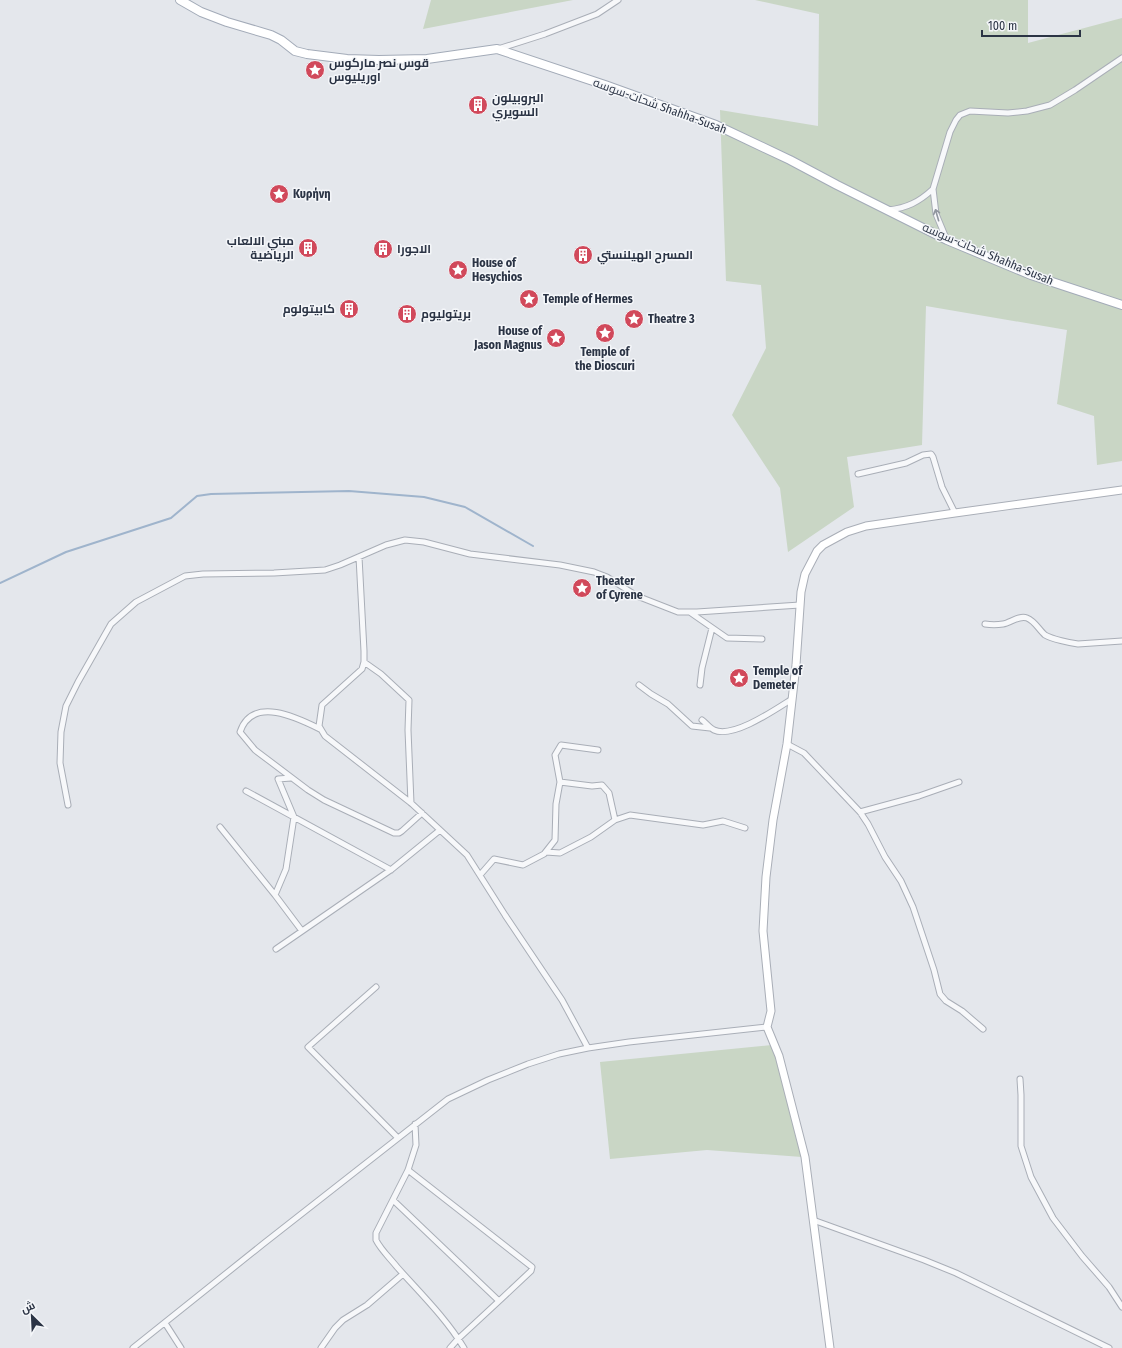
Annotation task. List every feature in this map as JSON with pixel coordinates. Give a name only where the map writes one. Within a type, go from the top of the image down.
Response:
[{"type":"main road","name":"شحات-سوسه Shahha-Susah","points":[[180,0],[201,12],[271,36],[281,40],[295,51],[307,54],[347,59],[427,59],[496,49],[605,85],[716,125],[790,160],[947,240],[1031,275],[1122,305]]},
{"type":"main road","points":[[830,1348],[805,1157],[779,1056],[767,1027],[770,1011],[763,931],[766,877],[787,744],[803,582],[817,551],[830,540],[847,532],[866,526],[1122,490]]},
{"type":"street","points":[[496,49],[545,34],[597,14],[618,0]]},
{"type":"street","points":[[947,240],[936,214],[933,189],[950,132],[960,115],[970,111],[1008,113],[1026,112],[1050,105],[1122,59]]},
{"type":"street","points":[[888,210],[913,204],[924,198],[933,189]]},
{"type":"street","points":[[858,474],[906,463],[923,455],[931,454],[942,487],[955,513]]},
{"type":"street","points":[[68,805],[60,763],[61,732],[66,706],[111,624],[136,602],[185,576],[203,574],[325,570],[395,542],[405,540],[424,542],[470,554],[560,565],[594,572],[608,577],[637,596],[678,612],[691,613],[800,604]]},
{"type":"street","points":[[320,729],[319,726],[322,706],[362,669],[364,662],[359,557]]},
{"type":"street","points":[[691,613],[727,638],[762,639]]},
{"type":"street","points":[[985,624],[1005,624],[1019,618],[1027,618],[1046,635],[1071,643],[1078,644],[1122,641]]},
{"type":"street","points":[[700,685],[702,668],[712,628]]},
{"type":"street","points":[[364,662],[409,700],[408,730],[411,803]]},
{"type":"street","points":[[639,685],[668,704],[692,726],[712,728]]},
{"type":"street","points":[[702,720],[715,731],[731,732],[760,719],[792,699]]},
{"type":"street","points":[[422,813],[402,831],[396,834],[324,800],[291,778],[255,750],[240,732],[241,729],[246,721],[254,715],[264,712],[288,714],[320,729],[325,736],[422,813],[467,855],[562,1000],[588,1048]]},
{"type":"street","points":[[787,744],[804,753],[860,812],[868,824],[884,856],[901,881],[913,907],[940,994],[946,1001],[962,1011],[983,1029]]},
{"type":"street","points":[[480,875],[494,859],[523,865],[546,852],[555,840],[556,804],[560,782],[555,756],[562,745],[598,750]]},
{"type":"street","points":[[275,895],[286,869],[294,817],[278,779],[291,778]]},
{"type":"street","points":[[560,782],[592,786],[602,785],[609,793],[615,820]]},
{"type":"street","points":[[860,812],[919,796],[958,782]]},
{"type":"street","points":[[246,791],[391,870]]},
{"type":"street","points":[[546,852],[560,853],[591,837],[615,820],[630,815],[703,825],[722,821],[745,828]]},
{"type":"street","points":[[220,827],[302,931]]},
{"type":"street","points":[[276,949],[391,870],[440,830]]},
{"type":"street","points":[[376,987],[308,1047],[398,1138]]},
{"type":"street","points":[[133,1348],[262,1244],[448,1099],[488,1080],[528,1064],[559,1054],[629,1042],[767,1027]]},
{"type":"street","points":[[1020,1079],[1021,1146],[1031,1177],[1053,1218],[1082,1256],[1109,1287],[1122,1307]]},
{"type":"street","points":[[415,1124],[416,1145],[408,1170],[376,1233],[376,1240],[403,1274],[428,1301],[458,1338],[464,1348]]},
{"type":"street","points":[[408,1170],[532,1267],[531,1272],[458,1338],[450,1348]]},
{"type":"street","points":[[393,1200],[499,1301]]},
{"type":"street","points":[[813,1220],[956,1273],[1110,1348]]},
{"type":"street","points":[[321,1348],[335,1328],[343,1320],[367,1305],[403,1274]]},
{"type":"street","points":[[165,1322],[180,1348]]},
{"type":"green space","points":[[431,0],[573,0],[423,29]]},
{"type":"green space","points":[[755,0],[1028,0],[1028,43],[1122,18],[1122,461],[1097,465],[1094,416],[1057,404],[1067,330],[926,306],[922,445],[847,457],[854,507],[788,552],[780,488],[732,415],[766,348],[761,285],[726,281],[720,110],[818,126],[819,14]]},
{"type":"green space","points":[[772,1045],[802,1157],[707,1150],[610,1159],[600,1062]]},
{"type":"waterway","points":[[0,583],[66,552],[171,518],[197,496],[211,494],[349,491],[424,497],[465,507],[533,546]]},
{"type":"place","name":"قوس نصر ماركوس اوريليوس","points":[[315,70]]},
{"type":"place","name":"البروبيلون السويري","points":[[478,105]]},
{"type":"place","name":"Κυρήνη","points":[[279,194]]},
{"type":"place","name":"مبني الالعاب الرياضية","points":[[308,248]]},
{"type":"place","name":"الاجورا","points":[[383,249]]},
{"type":"place","name":"المسرح الهيلنستي","points":[[583,255]]},
{"type":"place","name":"House of Hesychios","points":[[458,270]]},
{"type":"place","name":"Temple of Hermes","points":[[529,299]]},
{"type":"place","name":"كابيتولوم","points":[[349,309]]},
{"type":"place","name":"بريتوليوم","points":[[407,314]]},
{"type":"place","name":"Theatre 3","points":[[634,319]]},
{"type":"place","name":"Temple of the Dioscuri","points":[[605,333]]},
{"type":"place","name":"House of Jason Magnus","points":[[556,338]]},
{"type":"place","name":"Theater of Cyrene","points":[[582,588]]},
{"type":"place","name":"Temple of Demeter","points":[[739,678]]}]
